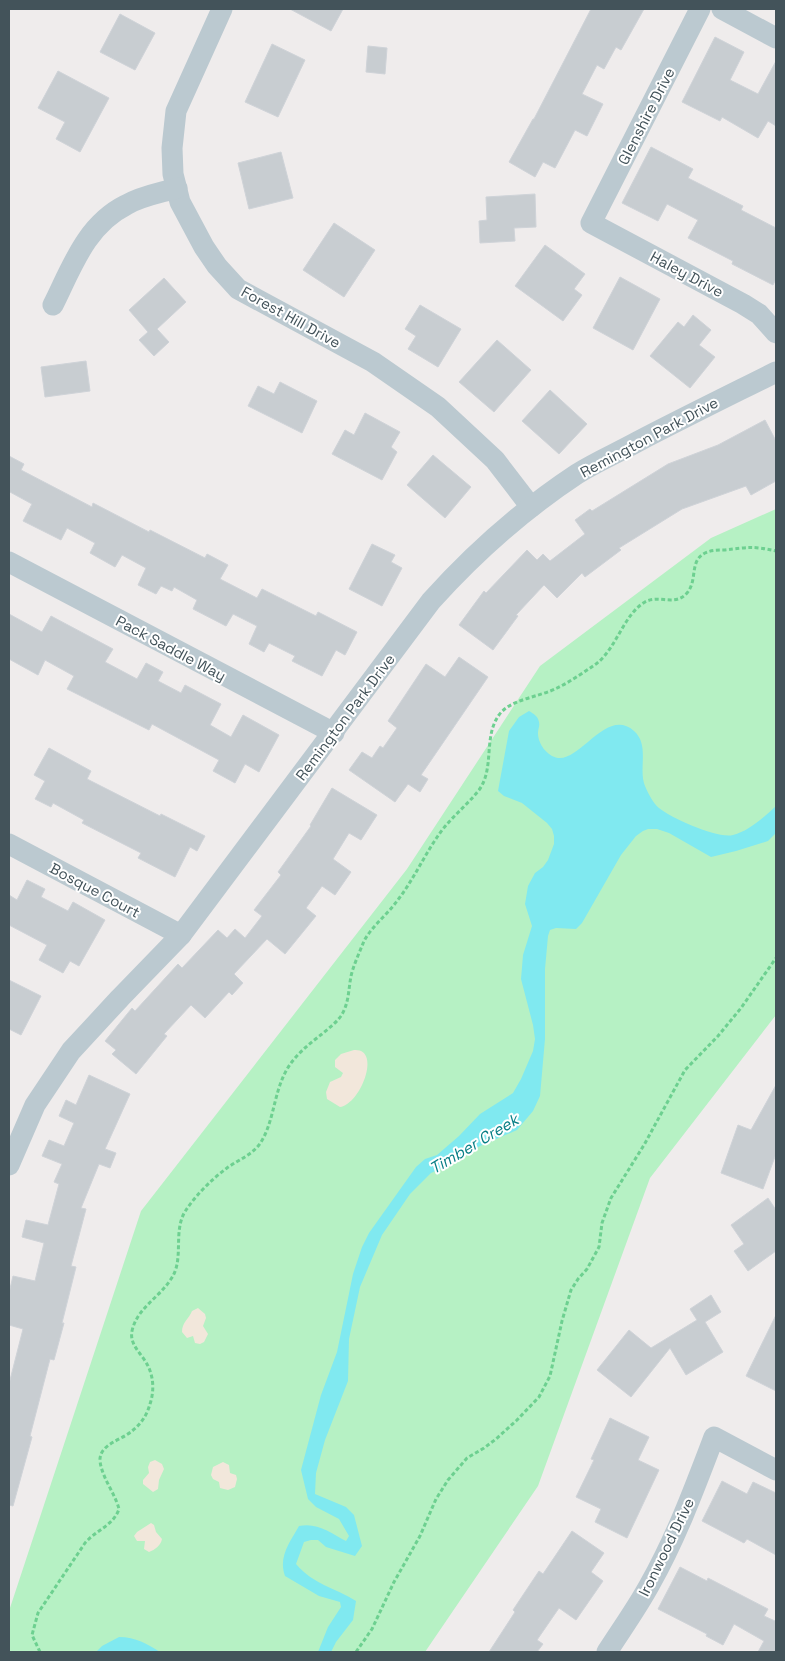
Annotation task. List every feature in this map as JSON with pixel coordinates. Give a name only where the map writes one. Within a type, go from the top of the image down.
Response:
[{"type":"street","name":"Forest Hill Drive","points":[[222,9],[176,111],[172,148],[173,174],[180,202],[204,247],[217,266],[238,289],[373,362],[438,407],[495,460],[530,507]]},
{"type":"street","name":"Glenshire Drive","points":[[591,223],[700,9]]},
{"type":"street","points":[[722,9],[776,38]]},
{"type":"street","points":[[54,305],[82,247],[102,222],[125,205],[177,188]]},
{"type":"street","name":"Haley Drive","points":[[591,223],[743,304],[759,314],[776,333]]},
{"type":"street","name":"Remington Park Drive","points":[[9,1165],[35,1105],[71,1051],[181,935],[431,601],[481,548],[530,507],[579,473],[776,372]]},
{"type":"street","name":"Pack Saddle Way","points":[[9,562],[334,733]]},
{"type":"street","name":"Bosque Court","points":[[9,844],[181,935]]},
{"type":"street","name":"Ironwood Drive","points":[[614,1650],[667,1551],[691,1497],[714,1437],[776,1470]]},
{"type":"path","points":[[40,1652],[32,1635],[38,1614],[88,1539],[114,1521],[119,1509],[102,1468],[101,1454],[104,1449],[132,1432],[145,1418],[150,1408],[153,1383],[148,1366],[133,1342],[131,1335],[142,1310],[162,1291],[176,1272],[178,1233],[181,1219],[195,1199],[215,1178],[252,1153],[259,1145],[269,1125],[278,1091],[286,1071],[309,1044],[335,1024],[342,1016],[350,990],[352,971],[370,932],[406,889],[445,826],[479,790],[483,783],[487,775],[493,728],[498,716],[508,705],[561,687],[596,664],[611,649],[636,610],[647,600],[676,601],[681,598],[690,587],[694,566],[701,555],[708,552],[745,546],[776,550]]},
{"type":"path","points":[[356,1652],[372,1629],[394,1582],[420,1536],[436,1499],[448,1480],[467,1458],[496,1439],[539,1397],[550,1376],[571,1290],[587,1269],[600,1246],[602,1222],[611,1198],[636,1158],[685,1070],[718,1036],[741,1008],[776,958]]},
{"type":"green space","points":[[776,509],[776,1015],[650,1178],[538,1486],[425,1652],[9,1652],[9,1611],[141,1211],[407,869],[540,666],[711,538]]},
{"type":"sand","points":[[354,1050],[362,1052],[367,1058],[365,1077],[355,1097],[348,1104],[340,1107],[327,1099],[326,1092],[330,1082],[341,1077],[343,1073],[335,1067],[335,1060],[341,1054]]},
{"type":"sand","points":[[198,1308],[205,1314],[206,1318],[203,1326],[208,1334],[204,1342],[200,1344],[195,1343],[193,1336],[187,1338],[182,1332],[183,1326],[192,1311]]},
{"type":"sand","points":[[155,1460],[162,1464],[164,1469],[159,1480],[158,1489],[153,1492],[143,1484],[143,1480],[149,1473],[148,1467],[150,1462]]},
{"type":"sand","points":[[223,1462],[229,1465],[230,1473],[236,1475],[237,1479],[235,1487],[228,1490],[220,1488],[219,1482],[213,1479],[211,1475],[213,1467]]},
{"type":"sand","points":[[151,1523],[162,1539],[157,1547],[149,1552],[144,1549],[145,1541],[137,1541],[134,1536]]},
{"type":"water","name":"Timber Creek","points":[[529,711],[536,715],[538,720],[538,737],[541,745],[550,755],[558,758],[567,757],[576,752],[604,730],[614,726],[624,725],[634,731],[639,737],[643,750],[643,779],[646,789],[657,806],[674,817],[706,831],[733,835],[750,827],[776,806],[776,833],[768,841],[711,857],[669,833],[657,829],[643,831],[636,836],[621,855],[582,923],[576,929],[556,928],[550,930],[545,969],[545,1039],[540,1096],[533,1111],[517,1130],[480,1146],[449,1165],[431,1173],[410,1194],[382,1235],[360,1287],[349,1339],[348,1381],[325,1440],[316,1473],[315,1494],[346,1507],[354,1515],[362,1546],[355,1556],[326,1547],[318,1540],[311,1540],[304,1542],[296,1564],[310,1577],[356,1601],[353,1620],[336,1642],[331,1652],[318,1652],[328,1627],[341,1607],[340,1602],[319,1596],[285,1576],[283,1562],[286,1550],[299,1526],[318,1527],[346,1541],[349,1536],[339,1519],[316,1507],[308,1499],[301,1470],[321,1395],[337,1352],[353,1274],[362,1247],[369,1233],[416,1167],[425,1159],[437,1155],[480,1114],[513,1093],[533,1051],[535,1039],[533,1025],[521,979],[523,955],[532,926],[525,904],[528,886],[535,873],[548,860],[554,844],[554,836],[552,829],[547,823],[522,803],[504,796],[498,791],[509,731],[519,717]]},
{"type":"water","points":[[119,1637],[136,1640],[160,1652],[96,1652],[102,1646]]},
{"type":"building","points":[[290,9],[343,9],[331,31]]},
{"type":"building","points":[[591,9],[644,9],[621,50],[616,47],[604,69],[597,65],[582,94],[603,104],[587,136],[575,130],[555,168],[543,162],[535,177],[509,162],[534,119]]},
{"type":"building","points":[[120,14],[155,33],[135,70],[100,52]]},
{"type":"building","points":[[715,37],[744,52],[730,80],[758,94],[776,61],[776,126],[768,121],[758,138],[722,117],[720,121],[682,102]]},
{"type":"building","points":[[272,44],[305,60],[278,117],[245,102]]},
{"type":"building","points":[[368,46],[387,48],[385,74],[366,72]]},
{"type":"building","points":[[58,71],[109,98],[80,152],[56,139],[65,122],[38,108]]},
{"type":"building","points":[[651,147],[693,169],[688,178],[743,206],[741,210],[776,228],[776,279],[773,285],[732,264],[733,261],[688,238],[698,220],[667,204],[658,221],[622,203]]},
{"type":"building","points":[[281,152],[293,198],[249,209],[238,163]]},
{"type":"building","points":[[535,194],[536,227],[514,228],[515,241],[480,243],[479,221],[487,220],[486,197]]},
{"type":"building","points":[[334,223],[375,250],[344,297],[303,270]]},
{"type":"building","points":[[545,245],[585,274],[574,289],[582,295],[563,321],[515,286]]},
{"type":"building","points":[[620,277],[660,299],[633,350],[593,328]]},
{"type":"building","points":[[164,278],[186,302],[157,329],[169,342],[154,356],[139,340],[148,332],[129,310]]},
{"type":"building","points":[[420,305],[461,329],[438,367],[408,349],[416,336],[405,329]]},
{"type":"building","points":[[693,315],[711,330],[699,345],[715,357],[690,388],[650,356],[678,322],[684,327]]},
{"type":"building","points":[[497,340],[531,370],[494,412],[459,382]]},
{"type":"building","points":[[86,361],[90,391],[45,397],[41,367]]},
{"type":"building","points":[[280,382],[317,401],[302,433],[248,406],[258,386],[274,394]]},
{"type":"building","points":[[550,390],[587,424],[559,454],[522,421]]},
{"type":"building","points":[[365,413],[400,432],[391,447],[397,452],[382,480],[332,454],[345,430],[354,435]]},
{"type":"building","points":[[765,420],[776,441],[776,481],[751,495],[746,486],[682,509],[619,548],[621,550],[585,577],[582,573],[557,598],[544,585],[516,615],[518,616],[493,650],[459,625],[484,591],[486,593],[527,550],[537,560],[543,554],[550,561],[585,534],[575,520],[590,509],[592,511],[668,464],[718,445]]},
{"type":"building","points":[[433,455],[471,487],[445,518],[407,485]]},
{"type":"building","points":[[9,456],[24,464],[21,470],[92,507],[93,503],[205,558],[207,554],[228,565],[220,579],[257,598],[262,589],[316,616],[318,612],[357,632],[345,655],[336,650],[322,676],[292,661],[295,656],[269,643],[264,652],[249,644],[257,626],[233,614],[226,626],[193,609],[197,600],[174,587],[172,591],[161,586],[156,594],[138,585],[146,568],[122,555],[115,567],[90,553],[95,543],[67,528],[61,540],[23,521],[32,504],[10,492],[9,494]]},
{"type":"building","points":[[372,544],[395,555],[391,562],[402,568],[382,606],[349,589]]},
{"type":"building","points":[[9,614],[42,632],[51,616],[113,649],[105,662],[137,679],[146,663],[163,672],[158,681],[181,693],[185,685],[221,704],[210,725],[231,737],[243,715],[279,735],[259,772],[245,764],[235,783],[213,771],[219,760],[152,724],[149,730],[67,689],[74,676],[45,660],[38,675],[9,659]]},
{"type":"building","points":[[459,657],[488,677],[421,775],[428,779],[420,792],[408,784],[395,802],[349,770],[362,752],[372,758],[380,746],[383,748],[397,728],[388,721],[426,664],[445,677]]},
{"type":"building","points":[[49,748],[91,771],[87,779],[160,816],[161,814],[205,836],[197,851],[190,847],[175,877],[138,858],[141,853],[82,823],[84,820],[53,803],[51,807],[35,799],[45,781],[34,775]]},
{"type":"building","points":[[332,788],[377,815],[361,840],[349,833],[333,859],[351,872],[335,895],[322,886],[306,908],[316,916],[285,954],[267,939],[234,974],[243,983],[232,995],[229,992],[205,1018],[191,1005],[164,1034],[167,1036],[136,1074],[112,1054],[116,1050],[105,1041],[132,1008],[135,1011],[178,964],[182,968],[218,930],[227,938],[235,929],[245,938],[262,916],[254,910],[281,875],[278,872],[311,826]]},
{"type":"building","points":[[27,880],[45,889],[41,897],[68,911],[73,902],[105,920],[79,966],[70,961],[63,973],[39,960],[47,945],[9,925],[9,895],[17,900]]},
{"type":"building","points":[[9,980],[41,996],[21,1035],[9,1029]]},
{"type":"building","points":[[89,1075],[130,1094],[105,1149],[116,1153],[110,1168],[99,1164],[81,1208],[86,1209],[71,1266],[76,1267],[62,1323],[64,1323],[54,1360],[50,1359],[30,1436],[32,1437],[13,1506],[9,1505],[9,1384],[23,1329],[9,1325],[9,1293],[13,1276],[35,1281],[44,1243],[22,1237],[26,1220],[48,1225],[59,1184],[54,1182],[62,1164],[42,1156],[49,1140],[64,1146],[74,1123],[59,1116],[66,1100],[76,1105]]},
{"type":"building","points":[[776,1085],[776,1154],[763,1189],[721,1173],[738,1125],[751,1130]]},
{"type":"building","points":[[768,1198],[776,1210],[776,1251],[748,1271],[734,1251],[744,1244],[731,1225]]},
{"type":"building","points":[[711,1295],[721,1312],[705,1322],[723,1352],[686,1375],[670,1348],[631,1397],[597,1370],[629,1330],[651,1348],[697,1320],[690,1309]]},
{"type":"building","points":[[776,1315],[776,1391],[746,1376]]},
{"type":"building","points":[[610,1418],[649,1437],[638,1460],[659,1470],[627,1538],[595,1522],[601,1509],[576,1497],[594,1460],[591,1459]]},
{"type":"building","points":[[722,1481],[747,1494],[753,1482],[776,1493],[776,1555],[747,1539],[744,1543],[702,1521]]},
{"type":"building","points":[[572,1531],[604,1553],[591,1572],[603,1581],[576,1620],[559,1608],[537,1640],[543,1644],[537,1652],[489,1652],[515,1612],[513,1610],[539,1571],[543,1574]]},
{"type":"building","points":[[680,1567],[707,1581],[708,1578],[768,1609],[764,1616],[775,1621],[776,1618],[776,1652],[758,1652],[764,1641],[734,1624],[723,1645],[706,1636],[707,1634],[658,1609]]}]
